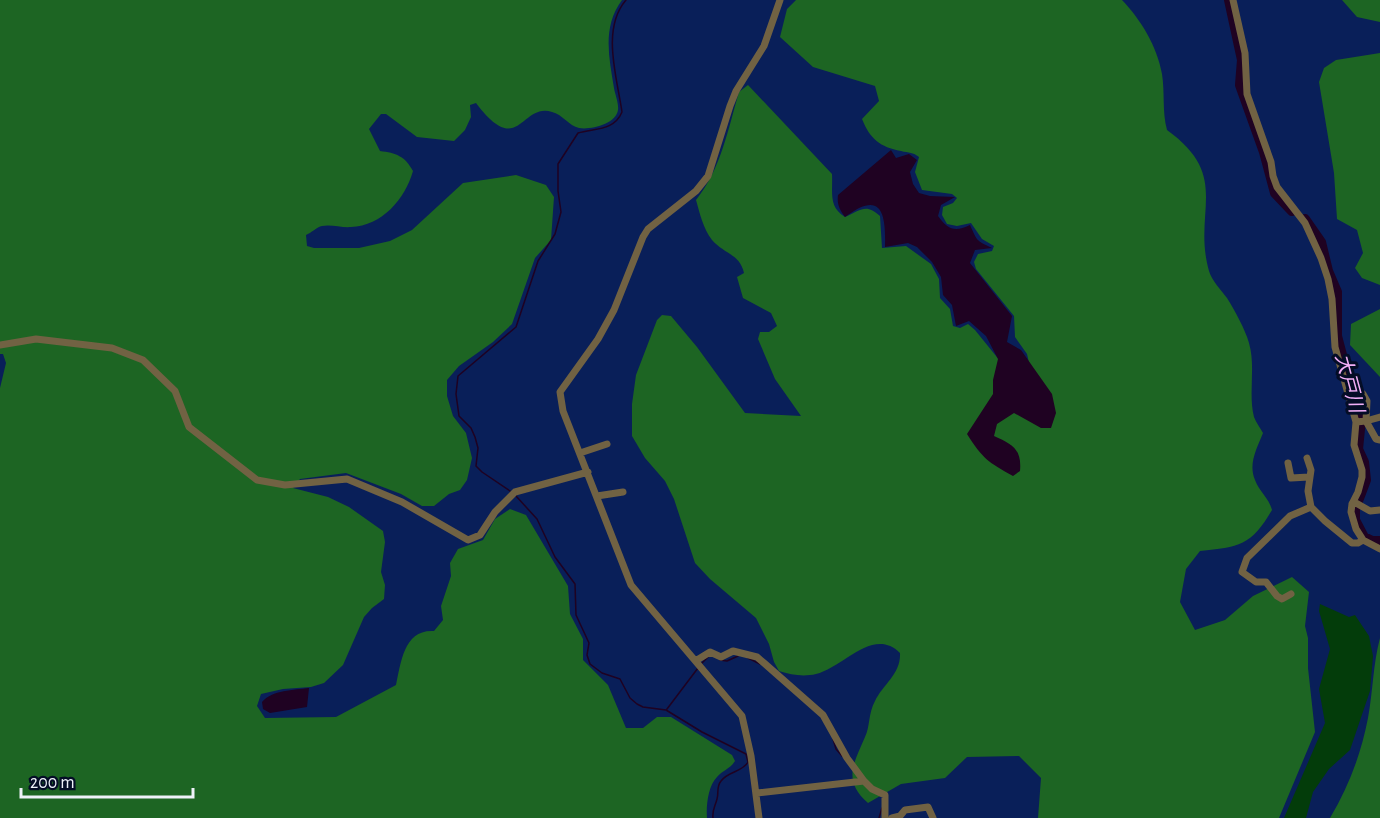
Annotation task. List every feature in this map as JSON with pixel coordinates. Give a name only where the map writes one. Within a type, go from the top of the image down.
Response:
[{"type":"street","points":[[759,818],[745,722],[697,660],[631,585],[563,411],[560,392],[598,339],[614,310],[642,237],[648,229],[696,191],[708,176],[736,91],[764,46],[780,0]]},
{"type":"street","points":[[1233,0],[1245,53],[1247,94],[1271,162],[1273,176],[1277,187],[1305,223],[1321,258],[1332,298],[1335,347],[1361,421],[1376,439],[1380,440]]},
{"type":"street","points":[[0,345],[36,339],[112,348],[143,360],[175,391],[189,427],[257,480],[285,485],[347,479],[402,502],[468,540],[480,535],[495,512],[513,494],[588,472]]},
{"type":"street","points":[[1363,394],[1367,401],[1354,445],[1362,477],[1351,512],[1363,540],[1380,549]]},
{"type":"street","points":[[1361,421],[1380,417]]},
{"type":"street","points":[[580,453],[607,444]]},
{"type":"street","points":[[1307,458],[1311,470],[1308,491],[1311,507],[1324,521],[1336,528],[1342,537],[1352,543],[1363,540]]},
{"type":"street","points":[[1288,464],[1291,478],[1309,477]]},
{"type":"street","points":[[597,496],[623,492]]},
{"type":"street","points":[[1355,503],[1370,511],[1380,510]]},
{"type":"street","points":[[1291,594],[1282,599],[1266,582],[1256,582],[1242,572],[1242,566],[1247,558],[1290,516],[1311,507]]},
{"type":"street","points":[[697,660],[710,652],[721,657],[733,651],[757,657],[823,715],[847,758],[864,781],[872,789],[885,795],[885,818]]},
{"type":"street","points":[[757,793],[864,781]]},
{"type":"street","points":[[892,818],[900,816],[905,810],[928,807],[933,818]]},
{"type":"green space","points":[[0,0],[622,0],[609,32],[610,65],[618,108],[613,119],[596,127],[579,128],[556,113],[542,111],[511,128],[502,127],[490,119],[476,103],[470,105],[471,117],[465,130],[454,141],[417,137],[386,114],[381,114],[369,129],[380,151],[400,156],[413,171],[398,201],[373,222],[351,227],[322,226],[306,235],[307,246],[314,248],[359,248],[390,241],[412,230],[463,183],[516,175],[546,185],[554,197],[551,240],[535,258],[512,324],[493,342],[459,366],[447,380],[447,396],[453,416],[466,433],[472,458],[467,480],[460,490],[449,494],[434,506],[422,506],[401,494],[346,473],[300,479],[293,488],[328,497],[349,507],[383,531],[385,542],[381,572],[385,585],[384,599],[364,617],[343,665],[324,683],[261,694],[257,706],[265,718],[336,717],[396,685],[402,657],[410,641],[416,635],[434,631],[443,620],[441,606],[451,576],[450,563],[458,549],[483,540],[495,519],[510,509],[526,515],[568,586],[570,614],[583,639],[583,660],[608,685],[626,728],[643,728],[657,717],[671,717],[732,755],[735,761],[717,777],[710,791],[707,818],[0,818],[0,388],[6,363],[3,354],[0,354]]},
{"type":"green space","points":[[796,0],[1122,0],[1136,16],[1147,34],[1160,64],[1167,130],[1187,147],[1199,163],[1204,179],[1205,250],[1209,271],[1214,282],[1227,298],[1249,343],[1252,361],[1252,408],[1263,433],[1252,468],[1257,484],[1272,510],[1257,531],[1243,542],[1225,548],[1200,551],[1186,569],[1180,602],[1195,630],[1225,620],[1253,596],[1292,577],[1309,592],[1305,626],[1308,638],[1308,668],[1315,732],[1279,818],[1038,818],[1041,778],[1019,756],[967,757],[945,778],[901,784],[868,803],[855,787],[854,763],[867,733],[873,706],[878,695],[895,673],[900,653],[890,646],[879,644],[858,651],[816,674],[798,675],[779,671],[756,618],[710,579],[695,563],[674,499],[665,481],[645,458],[632,436],[632,404],[636,375],[657,320],[662,315],[671,316],[697,347],[745,413],[801,416],[775,379],[758,339],[760,332],[769,332],[777,326],[771,313],[743,298],[737,277],[744,273],[742,267],[735,258],[712,240],[704,226],[696,200],[718,162],[739,92],[748,85],[832,174],[832,198],[836,209],[845,217],[863,209],[871,210],[880,216],[882,248],[906,246],[931,264],[939,279],[940,298],[950,309],[953,326],[960,328],[968,324],[1013,377],[1032,376],[1027,354],[1015,337],[1014,316],[976,269],[974,262],[978,254],[992,251],[994,246],[982,239],[971,223],[957,226],[947,224],[942,215],[943,207],[953,203],[957,198],[952,194],[922,190],[915,172],[919,157],[882,144],[872,137],[862,119],[879,101],[875,86],[813,67],[780,37],[787,9]]},
{"type":"green space","points":[[1342,0],[1380,0],[1380,22],[1357,17]]},
{"type":"green space","points":[[1380,53],[1380,285],[1362,278],[1355,268],[1363,253],[1357,230],[1337,219],[1334,173],[1319,82],[1324,68],[1336,60]]},
{"type":"green space","points":[[1380,309],[1380,377],[1350,345],[1351,324]]},
{"type":"green space","points":[[1320,604],[1349,617],[1355,615],[1369,636],[1373,656],[1370,691],[1350,750],[1329,769],[1313,792],[1306,818],[1284,818],[1325,723],[1319,689],[1330,649],[1319,611]]},
{"type":"green space","points":[[1380,638],[1380,818],[1330,818],[1349,782],[1362,744]]},
{"type":"shaded area","points":[[891,150],[896,158],[909,154],[917,160],[910,172],[913,184],[919,193],[955,197],[941,205],[938,216],[945,224],[956,229],[970,225],[977,239],[992,248],[975,250],[970,263],[1012,316],[1007,342],[1021,350],[1052,394],[1056,413],[1051,428],[1041,428],[1014,413],[997,424],[994,436],[1011,445],[1019,457],[1020,471],[1013,476],[987,459],[967,434],[993,394],[993,380],[998,359],[986,336],[969,321],[956,326],[952,305],[943,295],[941,277],[932,262],[917,247],[908,243],[885,247],[883,216],[879,209],[874,205],[867,205],[845,217],[839,206],[838,195]]},
{"type":"shaded area","points":[[309,688],[307,707],[270,713],[263,709],[262,702],[271,695]]},
{"type":"waterway","points":[[510,491],[476,466],[478,448],[475,437],[471,428],[459,416],[456,394],[458,376],[516,327],[538,261],[555,234],[561,212],[558,164],[578,133],[609,126],[619,118],[622,112],[614,69],[612,39],[618,12],[626,0]]},
{"type":"waterway","name":"大戸川","points":[[1229,0],[1242,60],[1240,85],[1264,152],[1275,193],[1292,211]]},
{"type":"waterway","name":"大戸川","points":[[1305,219],[1321,242],[1328,271],[1337,292],[1337,336],[1361,419],[1358,449],[1364,462],[1366,480],[1355,509],[1355,520],[1364,537],[1372,541],[1380,541]]},
{"type":"waterway","points":[[516,496],[537,519],[555,557],[575,584],[576,615],[589,643],[587,655],[590,664],[602,673],[620,679],[630,698],[637,704],[666,710],[702,732],[746,754],[748,762],[746,765],[727,775],[719,783],[713,818]]},
{"type":"waterway","points":[[720,660],[727,661],[738,656]]},
{"type":"waterway","points":[[701,664],[708,657]]},
{"type":"waterway","points":[[748,658],[760,664]]},
{"type":"waterway","points":[[667,709],[698,668]]},
{"type":"waterway","points":[[833,739],[836,749],[842,756]]},
{"type":"waterway","points":[[879,818],[882,808]]}]
